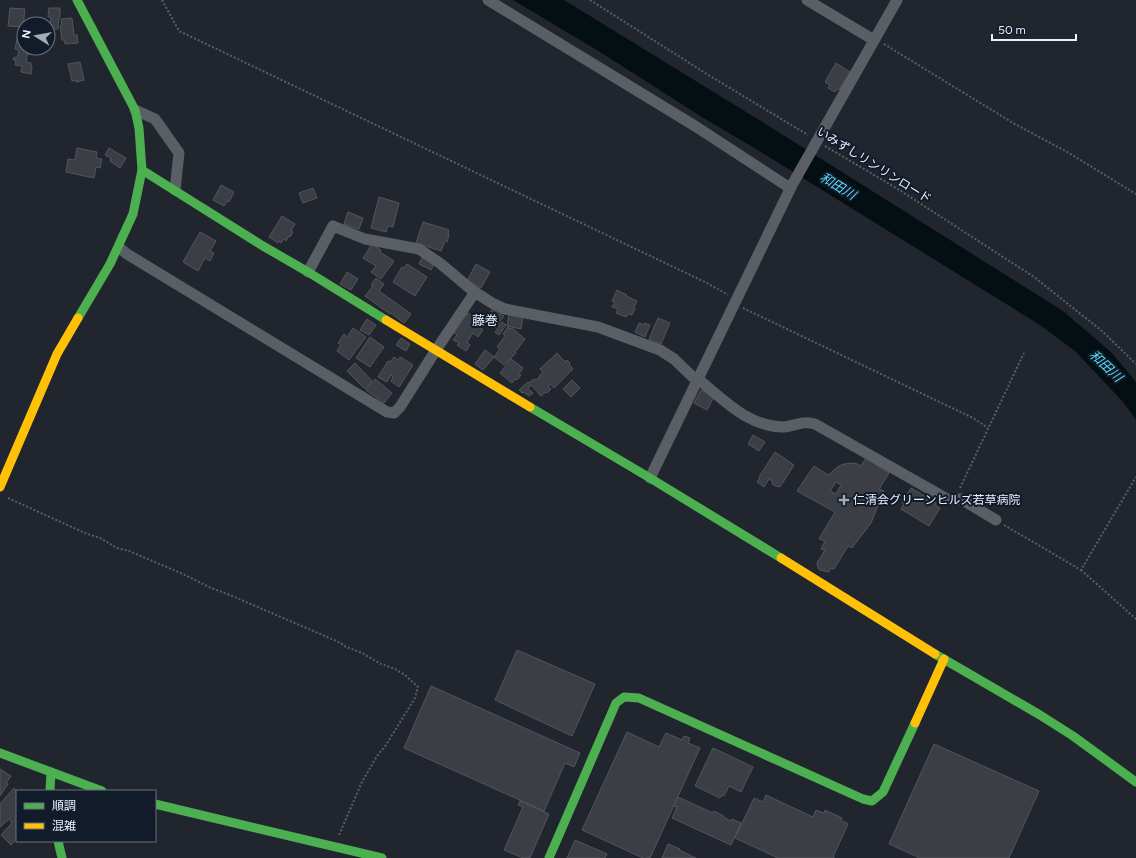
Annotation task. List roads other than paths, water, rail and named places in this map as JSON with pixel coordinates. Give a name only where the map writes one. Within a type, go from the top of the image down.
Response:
[{"type":"street","points":[[0,487],[57,354],[110,264],[133,214],[142,170],[139,128],[134,110],[78,0]]},
{"type":"street","points":[[488,0],[695,126],[791,187]]},
{"type":"street","points":[[807,0],[875,39]]},
{"type":"street","points":[[650,478],[791,187],[897,0]]},
{"type":"street","points":[[134,110],[155,119],[179,153],[174,190]]},
{"type":"street","points":[[142,170],[263,246],[650,478],[944,659],[1040,715],[1073,736],[1136,782]]},
{"type":"street","points":[[308,272],[332,226],[365,239],[419,249],[441,264],[475,292],[492,303],[505,309],[598,327],[660,350],[674,359],[697,380],[748,419],[764,424],[782,427],[805,423],[815,424],[949,500],[961,499],[996,520]]},
{"type":"street","points":[[121,249],[387,412],[394,413],[400,407],[475,292]]},
{"type":"street","points":[[549,858],[616,703],[624,696],[639,698],[856,796],[872,801],[883,792],[944,659]]},
{"type":"street","points":[[0,753],[99,790]]},
{"type":"street","points":[[50,790],[51,772]]},
{"type":"street","points":[[156,804],[382,858]]},
{"type":"street","points":[[58,842],[62,858]]},
{"type":"water","name":"和田川","points":[[513,0],[564,0],[772,128],[1063,311],[1111,352],[1136,382],[1136,420],[1123,402],[1075,351],[1040,325],[705,119],[600,52]]},
{"type":"place","name":"仁清会グリーンヒルズ若草病院","points":[[844,500]]},
{"type":"district","name":"藤巻","points":[[485,320]]}]
